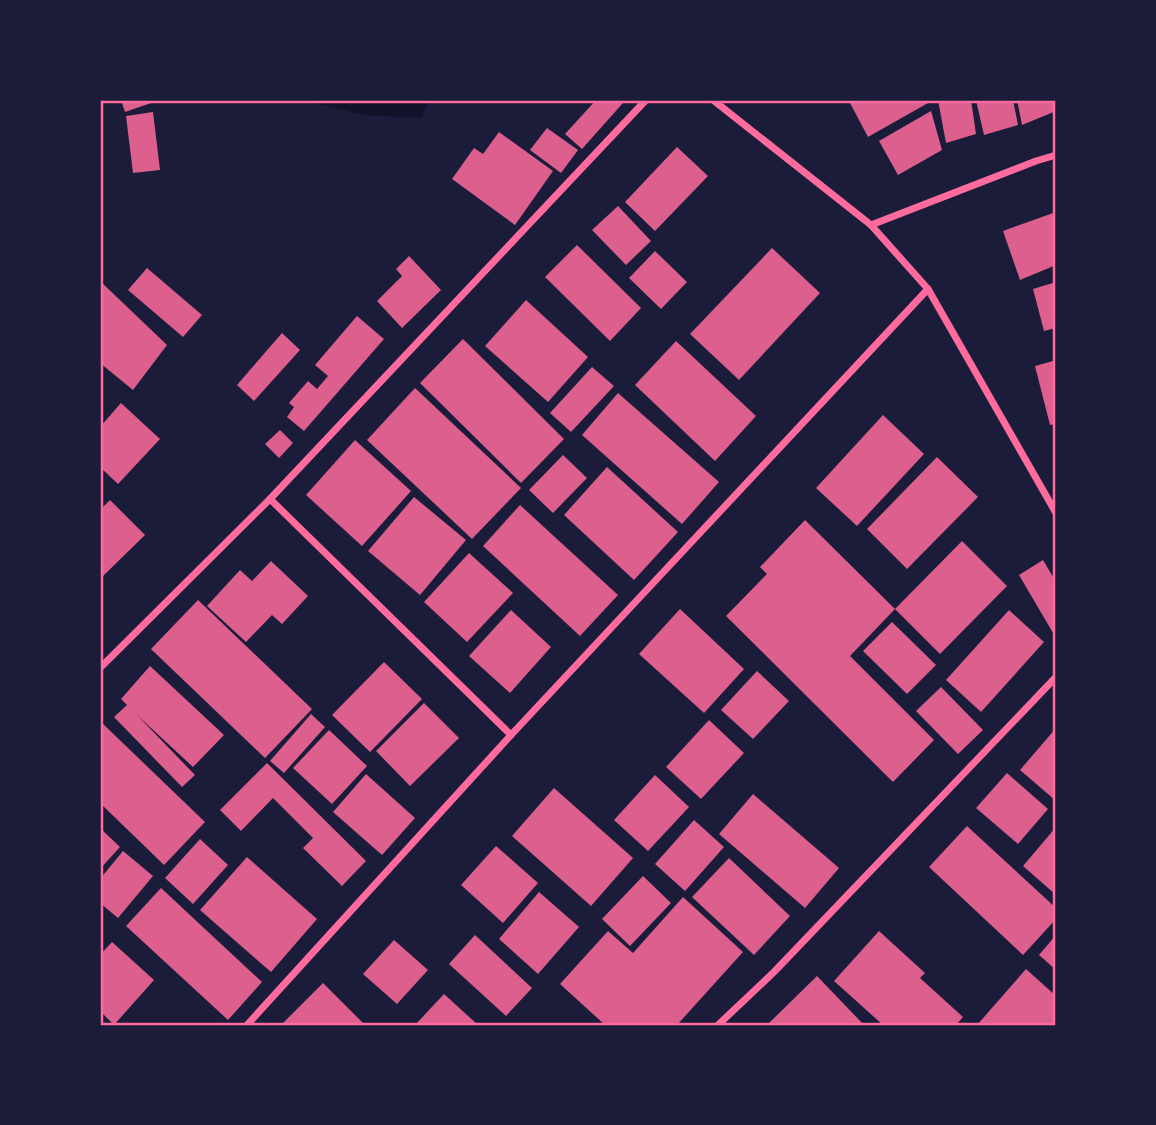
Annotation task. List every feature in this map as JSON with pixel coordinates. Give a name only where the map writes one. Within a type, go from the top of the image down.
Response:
[{"type":"street","points":[[100,668],[270,499],[646,100]]},
{"type":"street","points":[[713,100],[871,225],[928,289],[1056,513]]},
{"type":"street","points":[[871,225],[1056,155]]},
{"type":"street","points":[[247,1025],[511,735],[928,289]]},
{"type":"street","points":[[270,499],[511,735]]},
{"type":"street","points":[[718,1025],[774,972],[1056,677]]},
{"type":"shaded area","points":[[301,100],[428,100],[422,118],[364,115]]},
{"type":"building","points":[[121,100],[160,100],[125,112]]},
{"type":"building","points":[[596,100],[619,100],[623,103],[582,149],[565,134]]},
{"type":"building","points":[[856,100],[926,100],[928,103],[868,137],[850,103]]},
{"type":"building","points":[[938,100],[971,100],[976,134],[946,143]]},
{"type":"building","points":[[976,100],[1013,100],[1018,125],[984,135]]},
{"type":"building","points":[[1017,100],[1056,100],[1056,111],[1022,125]]},
{"type":"building","points":[[931,111],[942,150],[898,175],[879,141]]},
{"type":"building","points":[[153,112],[160,170],[133,173],[126,116]]},
{"type":"building","points":[[547,128],[578,150],[561,173],[530,150]]},
{"type":"building","points":[[499,132],[553,171],[515,225],[452,179],[474,148],[483,154]]},
{"type":"building","points":[[677,147],[708,176],[655,231],[625,202]]},
{"type":"building","points":[[618,206],[651,241],[626,265],[592,230]]},
{"type":"building","points":[[1056,212],[1056,265],[1020,280],[1003,231]]},
{"type":"building","points":[[577,245],[641,308],[610,341],[545,277]]},
{"type":"building","points":[[772,248],[820,293],[739,380],[690,334]]},
{"type":"building","points":[[655,251],[687,282],[661,309],[629,278]]},
{"type":"building","points":[[409,256],[441,290],[402,328],[377,301],[402,276],[396,269]]},
{"type":"building","points":[[147,268],[202,315],[183,337],[128,290]]},
{"type":"building","points":[[100,281],[167,345],[133,390],[100,363]]},
{"type":"building","points":[[1056,282],[1056,328],[1044,331],[1033,289]]},
{"type":"building","points":[[526,300],[588,357],[548,402],[485,346]]},
{"type":"building","points":[[357,316],[384,339],[304,431],[287,417],[294,407],[289,403],[308,381],[317,389],[328,376],[315,365]]},
{"type":"building","points":[[282,333],[300,350],[254,401],[237,385]]},
{"type":"building","points":[[463,339],[564,439],[521,483],[420,383]]},
{"type":"building","points":[[676,341],[756,416],[715,461],[635,385]]},
{"type":"building","points":[[1053,361],[1056,374],[1056,424],[1050,425],[1035,366]]},
{"type":"building","points":[[592,367],[614,386],[571,432],[550,413]]},
{"type":"building","points":[[415,388],[521,488],[472,539],[367,440]]},
{"type":"building","points":[[618,393],[719,482],[682,524],[582,435]]},
{"type":"building","points":[[121,403],[160,439],[118,484],[100,467],[100,427]]},
{"type":"building","points":[[883,415],[924,454],[857,526],[816,488]]},
{"type":"building","points":[[280,430],[293,443],[279,458],[265,444]]},
{"type":"building","points":[[355,440],[411,491],[362,546],[306,495]]},
{"type":"building","points":[[563,455],[587,478],[553,513],[529,490]]},
{"type":"building","points":[[937,457],[978,497],[907,569],[867,529]]},
{"type":"building","points":[[607,467],[678,532],[634,580],[564,515]]},
{"type":"building","points":[[414,497],[466,540],[420,595],[368,551]]},
{"type":"building","points":[[110,500],[145,535],[101,578],[100,510]]},
{"type":"building","points":[[520,505],[618,595],[580,636],[483,546]]},
{"type":"building","points":[[805,520],[895,609],[850,656],[934,740],[893,782],[726,616],[767,574],[760,567]]},
{"type":"building","points":[[962,541],[1007,586],[940,654],[895,609]]},
{"type":"building","points":[[469,553],[513,593],[467,642],[424,602]]},
{"type":"building","points":[[1043,560],[1056,582],[1056,638],[1019,575]]},
{"type":"building","points":[[271,561],[308,596],[282,624],[272,615],[246,642],[207,606],[240,570],[252,581]]},
{"type":"building","points":[[198,600],[312,709],[265,758],[151,649]]},
{"type":"building","points":[[680,609],[744,669],[704,713],[639,654]]},
{"type":"building","points":[[511,610],[551,647],[510,693],[469,656]]},
{"type":"building","points":[[1009,610],[1044,642],[981,712],[946,680]]},
{"type":"building","points":[[892,622],[936,665],[907,694],[863,651]]},
{"type":"building","points":[[384,662],[422,699],[370,752],[332,715]]},
{"type":"building","points":[[150,666],[224,735],[193,767],[137,715],[195,775],[182,787],[114,717],[127,705],[121,699]]},
{"type":"building","points":[[757,671],[789,701],[753,739],[721,710]]},
{"type":"building","points":[[941,687],[983,730],[958,754],[916,711]]},
{"type":"building","points":[[424,703],[459,738],[410,786],[376,751]]},
{"type":"building","points":[[311,714],[325,727],[284,773],[270,761]]},
{"type":"building","points":[[709,720],[744,753],[701,799],[666,767]]},
{"type":"building","points":[[101,722],[205,822],[164,865],[100,803]]},
{"type":"building","points":[[1056,728],[1056,801],[1020,770]]},
{"type":"building","points":[[329,730],[367,766],[332,804],[293,768]]},
{"type":"building","points":[[267,763],[366,861],[342,886],[303,848],[313,838],[273,798],[241,831],[220,810]]},
{"type":"building","points":[[1007,773],[1048,809],[1018,844],[976,808]]},
{"type":"building","points":[[366,774],[415,818],[382,855],[333,812]]},
{"type":"building","points":[[655,775],[689,807],[648,851],[614,820]]},
{"type":"building","points":[[554,788],[633,858],[591,906],[512,836]]},
{"type":"building","points":[[753,794],[839,868],[805,908],[719,834]]},
{"type":"building","points":[[694,820],[724,847],[685,891],[655,864]]},
{"type":"building","points":[[967,826],[1056,908],[1056,919],[1023,955],[929,867]]},
{"type":"building","points":[[1056,827],[1056,895],[1023,866]]},
{"type":"building","points":[[100,828],[120,847],[100,869]]},
{"type":"building","points":[[200,839],[228,865],[193,904],[165,878]]},
{"type":"building","points":[[496,846],[538,883],[503,923],[461,885]]},
{"type":"building","points":[[123,851],[153,876],[118,918],[100,903],[100,879]]},
{"type":"building","points":[[247,857],[317,919],[271,972],[200,910]]},
{"type":"building","points":[[729,858],[790,916],[754,955],[692,897]]},
{"type":"building","points":[[643,876],[671,903],[630,946],[602,919]]},
{"type":"building","points":[[161,888],[262,982],[228,1020],[126,926]]},
{"type":"building","points":[[539,892],[579,927],[538,974],[499,939]]},
{"type":"building","points":[[683,897],[743,952],[677,1025],[605,1025],[560,984],[608,931],[633,953]]},
{"type":"building","points":[[879,931],[925,973],[920,978],[963,1017],[956,1025],[883,1025],[834,981]]},
{"type":"building","points":[[475,935],[532,988],[506,1016],[449,964]]},
{"type":"building","points":[[1056,935],[1056,970],[1039,955]]},
{"type":"building","points":[[394,940],[428,970],[397,1004],[363,974]]},
{"type":"building","points":[[112,942],[154,980],[114,1025],[100,1011],[100,955]]},
{"type":"building","points":[[1026,969],[1056,996],[1056,1025],[977,1025]]},
{"type":"building","points":[[817,976],[864,1025],[767,1025]]},
{"type":"building","points":[[323,983],[365,1025],[281,1025]]},
{"type":"building","points":[[444,994],[478,1025],[415,1025]]}]
